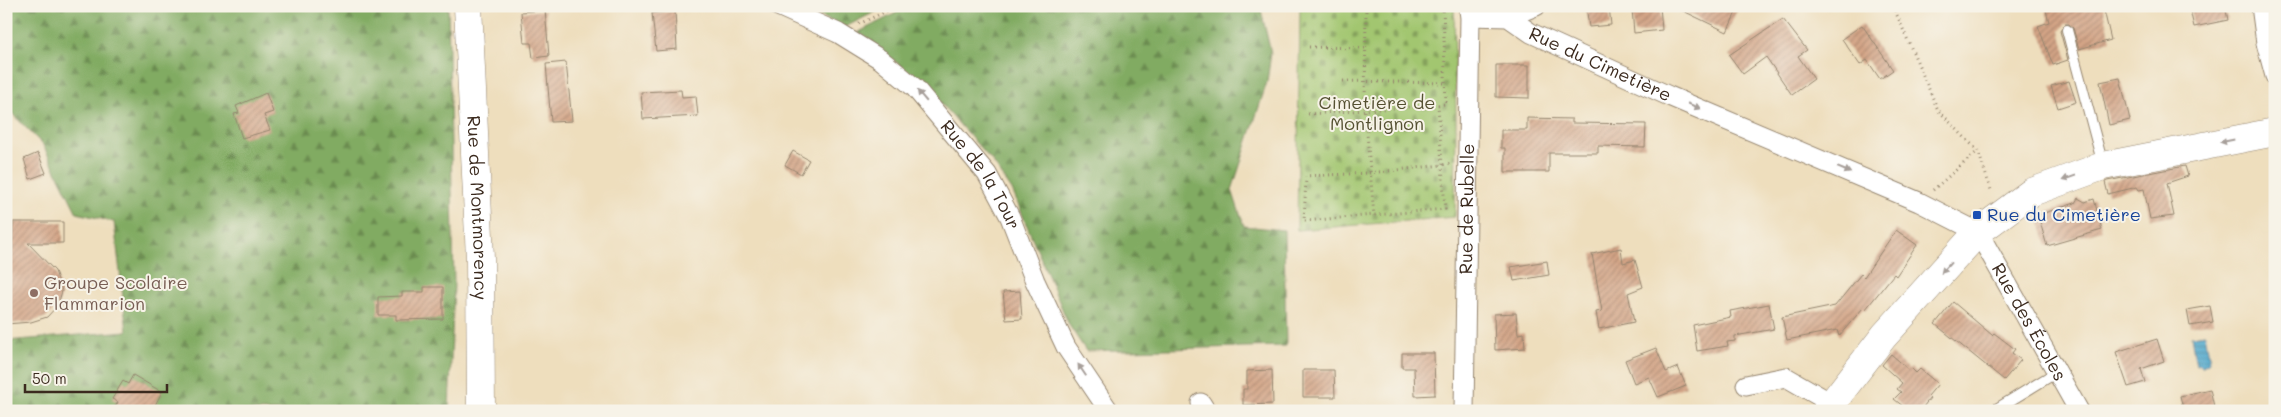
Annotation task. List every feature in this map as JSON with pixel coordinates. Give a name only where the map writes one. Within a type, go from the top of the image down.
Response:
[{"type":"main road","name":"Rue de Montmorency","points":[[468,6],[480,258],[481,411]]},
{"type":"main road","points":[[1828,407],[1884,336],[1978,232],[2032,192],[2103,166],[2275,132]]},
{"type":"street","name":"Rue de la Tour","points":[[778,6],[838,33],[880,59],[915,88],[988,174],[1010,217],[1035,280],[1066,347],[1110,411]]},
{"type":"street","points":[[1469,11],[1508,17],[1536,6]]},
{"type":"street","points":[[2261,6],[2266,43],[2275,76]]},
{"type":"street","name":"Rue de Rubelle","points":[[1464,411],[1469,11]]},
{"type":"street","name":"Rue du Cimetière","points":[[1508,17],[1531,33],[1669,96],[1919,202],[1978,232]]},
{"type":"street","name":"Rue des Écoles","points":[[1978,232],[2078,411]]},
{"type":"street","points":[[1746,385],[1786,377],[1828,407]]},
{"type":"lane","points":[[2067,30],[2103,166]]},
{"type":"lane","points":[[1993,411],[2057,372]]},
{"type":"path","points":[[838,33],[897,6]]},
{"type":"path","points":[[1366,6],[1365,110],[1374,216]]},
{"type":"path","points":[[1308,114],[1446,104],[1443,6]]},
{"type":"path","points":[[1893,6],[1938,110],[1978,151],[2000,214]]},
{"type":"path","points":[[1310,47],[1366,48]]},
{"type":"path","points":[[1343,82],[1446,83]]},
{"type":"path","points":[[1438,105],[1442,165],[1445,209],[1304,221],[1306,176],[1369,172],[1442,165],[1467,161]]},
{"type":"path","points":[[1919,202],[1978,151]]},
{"type":"green space","points":[[6,6],[448,6],[454,283],[449,411],[6,411],[6,341],[127,331],[114,222],[77,213],[43,145],[6,107]]},
{"type":"green space","points":[[798,6],[887,6],[845,27]]},
{"type":"green space","points":[[910,6],[1260,6],[1271,53],[1267,82],[1232,190],[1244,226],[1284,230],[1286,346],[1086,351],[1069,325],[1012,190],[992,161],[920,80],[857,33]]},
{"type":"green space","name":"Cimetière de Montlignon","points":[[1300,6],[1454,6],[1455,217],[1297,230]]},
{"type":"water","points":[[2205,334],[2210,362],[2201,367],[2199,364],[2196,365],[2191,336]]},
{"type":"building","points":[[1586,6],[1609,6],[1611,25],[1589,27]]},
{"type":"building","points":[[1660,6],[1662,30],[1634,33],[1632,9]]},
{"type":"building","points":[[1673,6],[1739,6],[1727,32]]},
{"type":"building","points":[[2045,6],[2103,6],[2111,40],[2079,49],[2073,28],[2069,24],[2065,24],[2060,31],[2068,60],[2053,65],[2038,26],[2049,22]]},
{"type":"building","points":[[2189,6],[2225,6],[2228,20],[2194,27]]},
{"type":"building","points":[[545,10],[549,56],[533,58],[531,43],[524,43],[521,12]]},
{"type":"building","points":[[675,11],[677,49],[656,51],[652,13]]},
{"type":"building","points":[[1783,19],[1807,50],[1798,56],[1814,79],[1792,95],[1766,57],[1743,74],[1729,55]]},
{"type":"building","points":[[1862,25],[1893,70],[1880,79],[1867,60],[1860,65],[1842,39]]},
{"type":"building","points":[[566,62],[572,121],[551,122],[546,64]]},
{"type":"building","points":[[1496,65],[1529,65],[1529,98],[1496,97]]},
{"type":"building","points":[[2120,78],[2130,120],[2109,125],[2100,82]]},
{"type":"building","points":[[2069,81],[2076,102],[2058,108],[2051,86]]},
{"type":"building","points":[[681,90],[682,97],[696,96],[698,116],[643,119],[641,92]]},
{"type":"building","points":[[266,93],[273,112],[264,115],[270,130],[242,138],[234,114],[239,113],[236,106]]},
{"type":"building","points":[[1527,118],[1572,119],[1572,123],[1646,124],[1645,147],[1598,146],[1598,153],[1549,153],[1549,172],[1505,172],[1505,148],[1501,148],[1501,130],[1527,130]]},
{"type":"building","points":[[793,151],[809,160],[801,174],[785,165]]},
{"type":"building","points":[[38,153],[46,173],[30,179],[24,159]]},
{"type":"building","points":[[2185,166],[2188,176],[2167,183],[2174,216],[2150,219],[2144,189],[2139,190],[2137,187],[2108,194],[2105,182],[2107,181]]},
{"type":"building","points":[[2078,198],[2085,202],[2094,199],[2102,230],[2047,246],[2038,215],[2075,203]]},
{"type":"building","name":"Groupe Scolaire Flammarion","points":[[13,222],[63,222],[63,243],[28,243],[55,271],[62,291],[58,305],[47,317],[31,322],[6,324],[6,253],[12,253]]},
{"type":"building","points":[[1896,230],[1917,245],[1896,276],[1894,274],[1865,310],[1863,308],[1839,336],[1837,330],[1787,340],[1782,317],[1835,306],[1861,274],[1864,277]]},
{"type":"building","points":[[1621,248],[1623,263],[1635,260],[1643,287],[1628,293],[1634,322],[1599,329],[1596,312],[1602,311],[1592,254]]},
{"type":"building","points":[[1547,261],[1549,275],[1514,281],[1511,267]]},
{"type":"building","points":[[424,287],[443,287],[443,319],[396,320],[396,315],[378,315],[378,297],[402,296],[402,292],[424,292]]},
{"type":"building","points":[[1020,291],[1022,319],[1006,320],[1003,292]]},
{"type":"building","points":[[1953,302],[1992,335],[1994,333],[2015,349],[2012,353],[2021,360],[2004,380],[1935,324]]},
{"type":"building","points":[[1769,304],[1774,329],[1735,336],[1735,341],[1727,342],[1728,346],[1697,351],[1693,325],[1731,317],[1730,311]]},
{"type":"building","points":[[2210,306],[2213,322],[2190,326],[2187,310]]},
{"type":"building","points":[[1516,313],[1518,334],[1524,333],[1525,348],[1495,350],[1494,314]]},
{"type":"building","points":[[2157,339],[2164,361],[2141,369],[2145,382],[2128,387],[2116,352]]},
{"type":"building","points":[[1656,348],[1666,372],[1678,367],[1686,386],[1658,397],[1649,377],[1634,383],[1625,360]]},
{"type":"building","points":[[1402,353],[1434,353],[1435,395],[1415,396],[1414,368],[1402,368]]},
{"type":"building","points":[[1891,354],[1909,370],[1911,368],[1916,373],[1920,369],[1938,384],[1928,396],[1930,398],[1920,411],[1909,411],[1894,399],[1901,392],[1897,389],[1902,383],[1882,365]]},
{"type":"building","points":[[1272,370],[1273,404],[1243,405],[1243,389],[1247,389],[1247,371]]},
{"type":"building","points":[[1303,370],[1334,370],[1335,397],[1303,397]]},
{"type":"building","points":[[133,375],[162,392],[152,411],[113,411],[118,402],[112,399],[123,381],[128,384]]},
{"type":"building","points":[[2210,389],[2215,411],[2184,411],[2180,396]]},
{"type":"place","name":"Rue du Cimetière","points":[[1977,215]]},
{"type":"place","name":"Groupe Scolaire Flammarion","points":[[34,293]]}]
